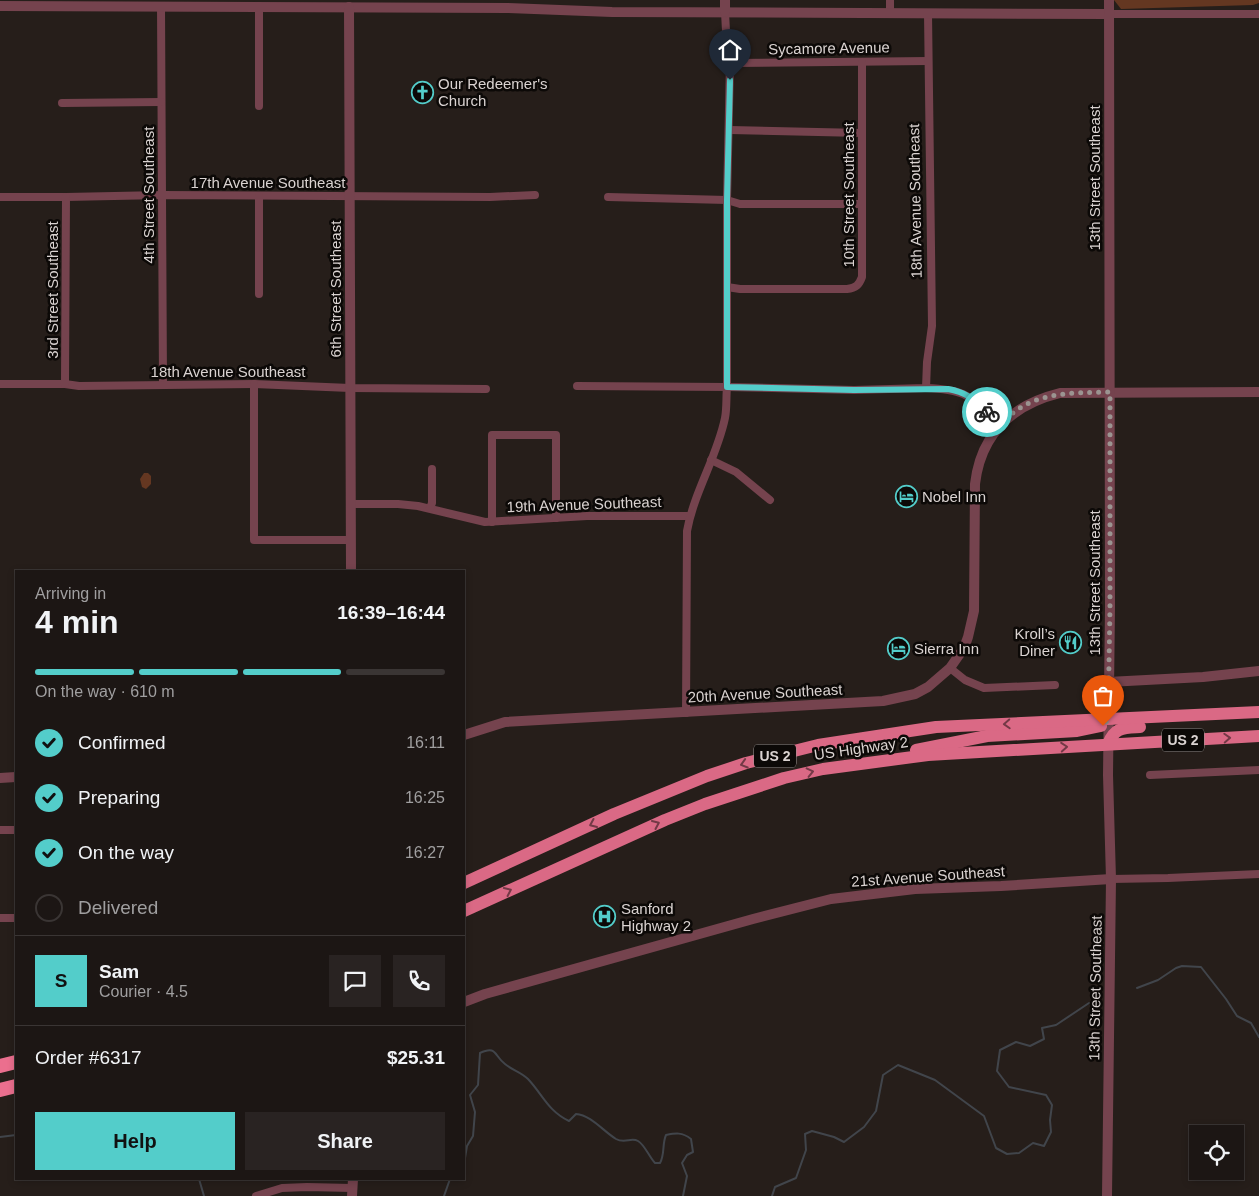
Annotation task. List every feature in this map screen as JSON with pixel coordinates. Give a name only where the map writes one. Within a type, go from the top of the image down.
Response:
[{"type":"highway","name":"US Highway 2","points":[[467,882],[614,814],[707,776],[746,763],[818,744],[936,727],[1259,714]]},
{"type":"highway","points":[[1108,744],[1115,732],[1122,728],[1214,722],[1259,714]]},
{"type":"highway","points":[[880,760],[968,738],[1077,731],[1103,726],[1108,720]]},
{"type":"highway","name":"US Highway 2","points":[[465,911],[665,820],[705,804],[784,778],[823,769],[928,755],[1259,736]]},
{"type":"highway","points":[[0,1065],[15,1062]]},
{"type":"highway","points":[[0,1090],[15,1086]]},
{"type":"street","points":[[686,713],[687,531],[690,516],[725,417],[727,387],[727,200],[730,63],[726,32],[725,0]]},
{"type":"street","points":[[890,0],[890,13]]},
{"type":"street","name":"13th Street Southeast","points":[[1107,1196],[1112,879],[1108,744],[1110,607],[1109,0]]},
{"type":"street","points":[[0,6],[508,8],[612,12],[1259,14]]},
{"type":"street","name":"4th Street Southeast","points":[[161,6],[163,384]]},
{"type":"street","points":[[259,6],[259,106]]},
{"type":"street","name":"6th Street Southeast","points":[[349,7],[351,570]]},
{"type":"street","name":"18th Avenue Southeast","points":[[926,388],[927,362],[932,326],[928,13]]},
{"type":"street","name":"Sycamore Avenue","points":[[730,63],[928,61]]},
{"type":"street","name":"10th Street Southeast","points":[[727,287],[740,289],[847,289],[857,286],[860,282],[862,277],[862,62]]},
{"type":"street","points":[[62,103],[161,102]]},
{"type":"street","points":[[730,130],[862,134]]},
{"type":"street","name":"17th Avenue Southeast","points":[[0,197],[66,198],[162,195],[490,197],[535,195]]},
{"type":"street","points":[[259,196],[259,294]]},
{"type":"street","points":[[608,197],[727,200],[740,204],[862,204]]},
{"type":"street","name":"3rd Street Southeast","points":[[65,384],[66,198]]},
{"type":"street","name":"18th Avenue Southeast","points":[[0,384],[65,384],[79,386],[254,384],[350,388],[486,389]]},
{"type":"street","points":[[254,384],[254,540],[351,540]]},
{"type":"street","points":[[577,386],[854,390],[948,389],[960,391],[969,396],[1000,425]]},
{"type":"street","points":[[1055,685],[984,688],[965,680],[950,668],[964,648],[974,611],[976,470],[986,444],[1000,425],[1014,412],[1042,398],[1060,393],[1259,392]]},
{"type":"street","points":[[492,522],[492,435],[556,435],[556,518]]},
{"type":"street","points":[[711,460],[736,472],[770,500]]},
{"type":"street","points":[[430,508],[432,503],[432,469]]},
{"type":"street","name":"19th Avenue Southeast","points":[[351,504],[398,504],[430,508],[475,520],[492,522],[556,518],[690,516]]},
{"type":"street","name":"20th Avenue Southeast","points":[[465,734],[514,721],[883,701],[915,694],[928,687],[950,668]]},
{"type":"street","points":[[1108,682],[1203,677],[1259,671]]},
{"type":"street","points":[[1150,775],[1259,770]]},
{"type":"street","points":[[0,778],[15,777]]},
{"type":"street","points":[[0,830],[15,830]]},
{"type":"street","name":"21st Avenue Southeast","points":[[465,1002],[651,947],[831,899],[915,889],[1259,874]]},
{"type":"street","points":[[0,918],[15,918]]},
{"type":"street","points":[[256,1196],[282,1188],[352,1188]]},
{"type":"shaded area","points":[[1114,0],[1259,0],[1259,3],[1253,5],[1121,9]]},
{"type":"shaded area","points":[[144,473],[148,473],[151,476],[151,484],[146,489],[142,487],[140,479]]},
{"type":"waterway","points":[[1137,988],[1158,980],[1182,966],[1201,967],[1237,1016],[1251,1023],[1259,1037]]},
{"type":"waterway","points":[[772,1196],[775,1187],[796,1178],[806,1150],[805,1134],[812,1131],[844,1142],[864,1127],[876,1111],[883,1075],[898,1065],[935,1080],[984,1116],[996,1148],[1007,1154],[1019,1153],[1033,1143],[1044,1146],[1051,1132],[1052,1105],[1046,1095],[1009,1087],[997,1071],[1000,1050],[1016,1042],[1030,1046],[1044,1039],[1042,1028],[1056,1025],[1089,1003]]},
{"type":"waterway","points":[[465,1158],[467,1146],[473,1136],[475,1112],[470,1095],[478,1085],[480,1053],[490,1050],[495,1052],[501,1061],[528,1079],[551,1108],[562,1117],[569,1121],[576,1114],[581,1115],[592,1120],[616,1139],[638,1141],[643,1145],[655,1163],[660,1163],[662,1160],[666,1135],[679,1134],[691,1139],[693,1152],[687,1155],[682,1163],[687,1176],[683,1196]]},
{"type":"waterway","points":[[0,1137],[15,1135]]},
{"type":"waterway","points":[[199,1180],[204,1196]]},
{"type":"waterway","points":[[444,1196],[450,1180]]},
{"type":"way so far","points":[[987,412],[1000,425],[1026,404],[1042,398],[1060,393],[1110,392],[1108,720],[1103,726]]},
{"type":"place","name":"Our Redeemer's Church","points":[[422,92]]},
{"type":"place","name":"Nobel Inn","points":[[906,496]]},
{"type":"place","name":"Kroll’s Diner","points":[[1071,642]]},
{"type":"place","name":"Sierra Inn","points":[[898,648]]},
{"type":"place","name":"Sanford Highway 2","points":[[605,917]]},
{"type":"route","points":[[730,80],[727,200],[727,387],[854,390],[948,389],[960,391],[969,396],[987,412]]}]
